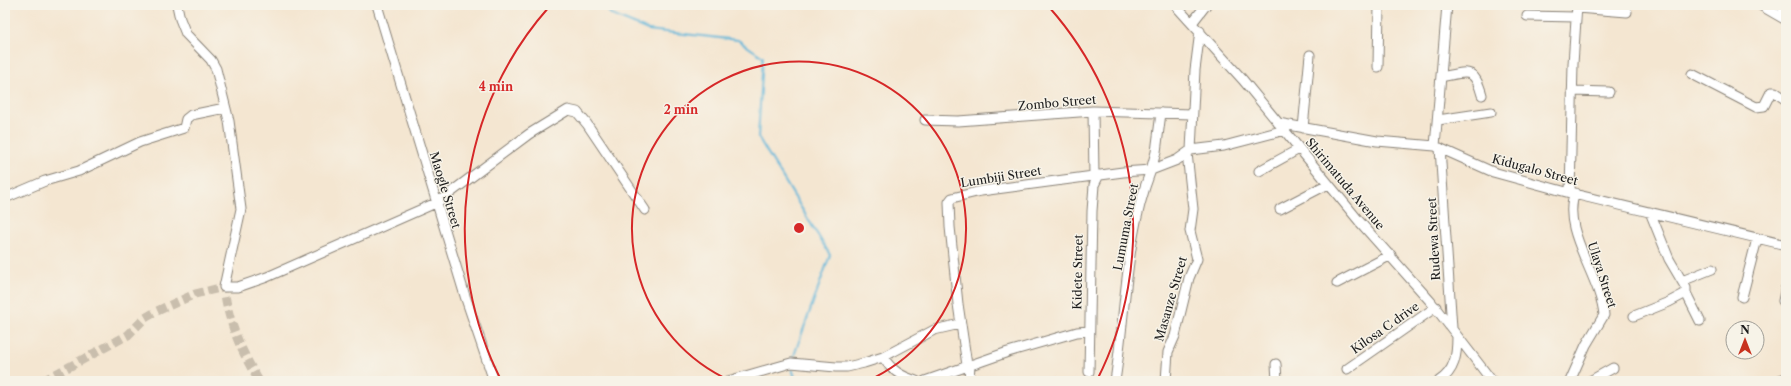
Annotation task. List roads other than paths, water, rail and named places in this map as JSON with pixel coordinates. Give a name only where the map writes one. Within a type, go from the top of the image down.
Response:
[{"type":"street","points":[[177,5],[180,19],[186,34],[211,60],[216,69],[229,121],[241,209],[224,287],[248,284],[275,274],[438,202],[535,130],[560,114],[572,109],[577,112],[587,124],[645,210]]},
{"type":"street","name":"Maogle Street","points":[[377,5],[438,202],[467,303],[494,381]]},
{"type":"street","name":"Shirimatuda Avenue","points":[[1175,5],[1200,31],[1285,130],[1298,149],[1436,307],[1457,337],[1492,381]]},
{"type":"street","points":[[1192,23],[1206,5]]},
{"type":"street","points":[[1378,67],[1380,5]]},
{"type":"street","name":"Rudewa Street","points":[[1447,5],[1438,120],[1438,147],[1452,328]]},
{"type":"street","points":[[1760,5],[1786,20]]},
{"type":"street","points":[[1779,5],[1786,10]]},
{"type":"street","points":[[1527,16],[1577,10],[1627,12]]},
{"type":"street","name":"Ulaya Street","points":[[1570,381],[1586,345],[1604,316],[1596,288],[1574,228],[1571,214],[1573,193],[1572,91],[1577,10]]},
{"type":"street","points":[[1200,31],[1197,48],[1189,152],[1224,146],[1285,130]]},
{"type":"street","points":[[1303,128],[1310,56]]},
{"type":"street","points":[[1441,76],[1464,73],[1474,75],[1478,80],[1482,95]]},
{"type":"street","points":[[1692,74],[1756,107],[1764,106],[1771,92],[1776,92],[1786,100]]},
{"type":"street","points":[[1572,91],[1609,92]]},
{"type":"street","points":[[5,198],[45,181],[79,171],[140,142],[184,128],[186,119],[190,116],[225,108]]},
{"type":"street","name":"Zombo Street","points":[[925,120],[958,122],[1093,111],[1192,114]]},
{"type":"street","name":"Kidete Street","points":[[1089,372],[1092,211],[1096,175],[1093,111]]},
{"type":"street","points":[[1438,120],[1491,112]]},
{"type":"street","points":[[1151,170],[1156,152],[1161,113]]},
{"type":"street","name":"Kidugalo Street","points":[[1278,123],[1377,141],[1438,147],[1493,172],[1786,246]]},
{"type":"street","points":[[1259,171],[1298,149]]},
{"type":"street","name":"Lumuma Street","points":[[1116,381],[1136,223],[1142,195],[1151,170],[1177,160],[1189,152]]},
{"type":"street","name":"Masanze Street","points":[[1166,381],[1168,352],[1175,336],[1189,278],[1197,259],[1190,231],[1193,209],[1189,152]]},
{"type":"street","name":"Lumbiji Street","points":[[969,381],[969,365],[960,324],[949,209],[949,202],[952,198],[981,191],[1096,175],[1151,170]]},
{"type":"street","points":[[1280,209],[1328,184]]},
{"type":"street","points":[[1650,212],[1669,259],[1682,281],[1686,293],[1700,321]]},
{"type":"street","points":[[1742,297],[1757,239]]},
{"type":"street","points":[[1337,283],[1391,255]]},
{"type":"street","points":[[1682,281],[1712,269]]},
{"type":"street","points":[[1783,301],[1786,287]]},
{"type":"street","points":[[1634,316],[1670,302],[1686,293]]},
{"type":"street","name":"Kilosa C drive","points":[[1347,369],[1436,307]]},
{"type":"street","points":[[728,381],[791,363],[847,367],[883,357],[934,330],[960,324]]},
{"type":"street","points":[[925,381],[1024,347],[1089,331]]},
{"type":"street","points":[[1439,381],[1450,372],[1454,364],[1457,352],[1457,337]]},
{"type":"street","points":[[883,357],[890,368],[899,375],[916,381]]},
{"type":"street","points":[[1276,364],[1277,381]]},
{"type":"street","points":[[1590,381],[1613,368]]},
{"type":"street","points":[[1777,381],[1786,378]]},
{"type":"waterway","points":[[602,5],[612,15],[648,30],[738,40],[763,57],[758,137],[830,255],[792,361]]},
{"type":"waterway","points":[[791,365],[796,381]]},
{"type":"tunnel","points":[[43,381],[128,335],[145,318],[157,311],[195,294],[224,287],[236,336],[246,359],[259,381]]}]
